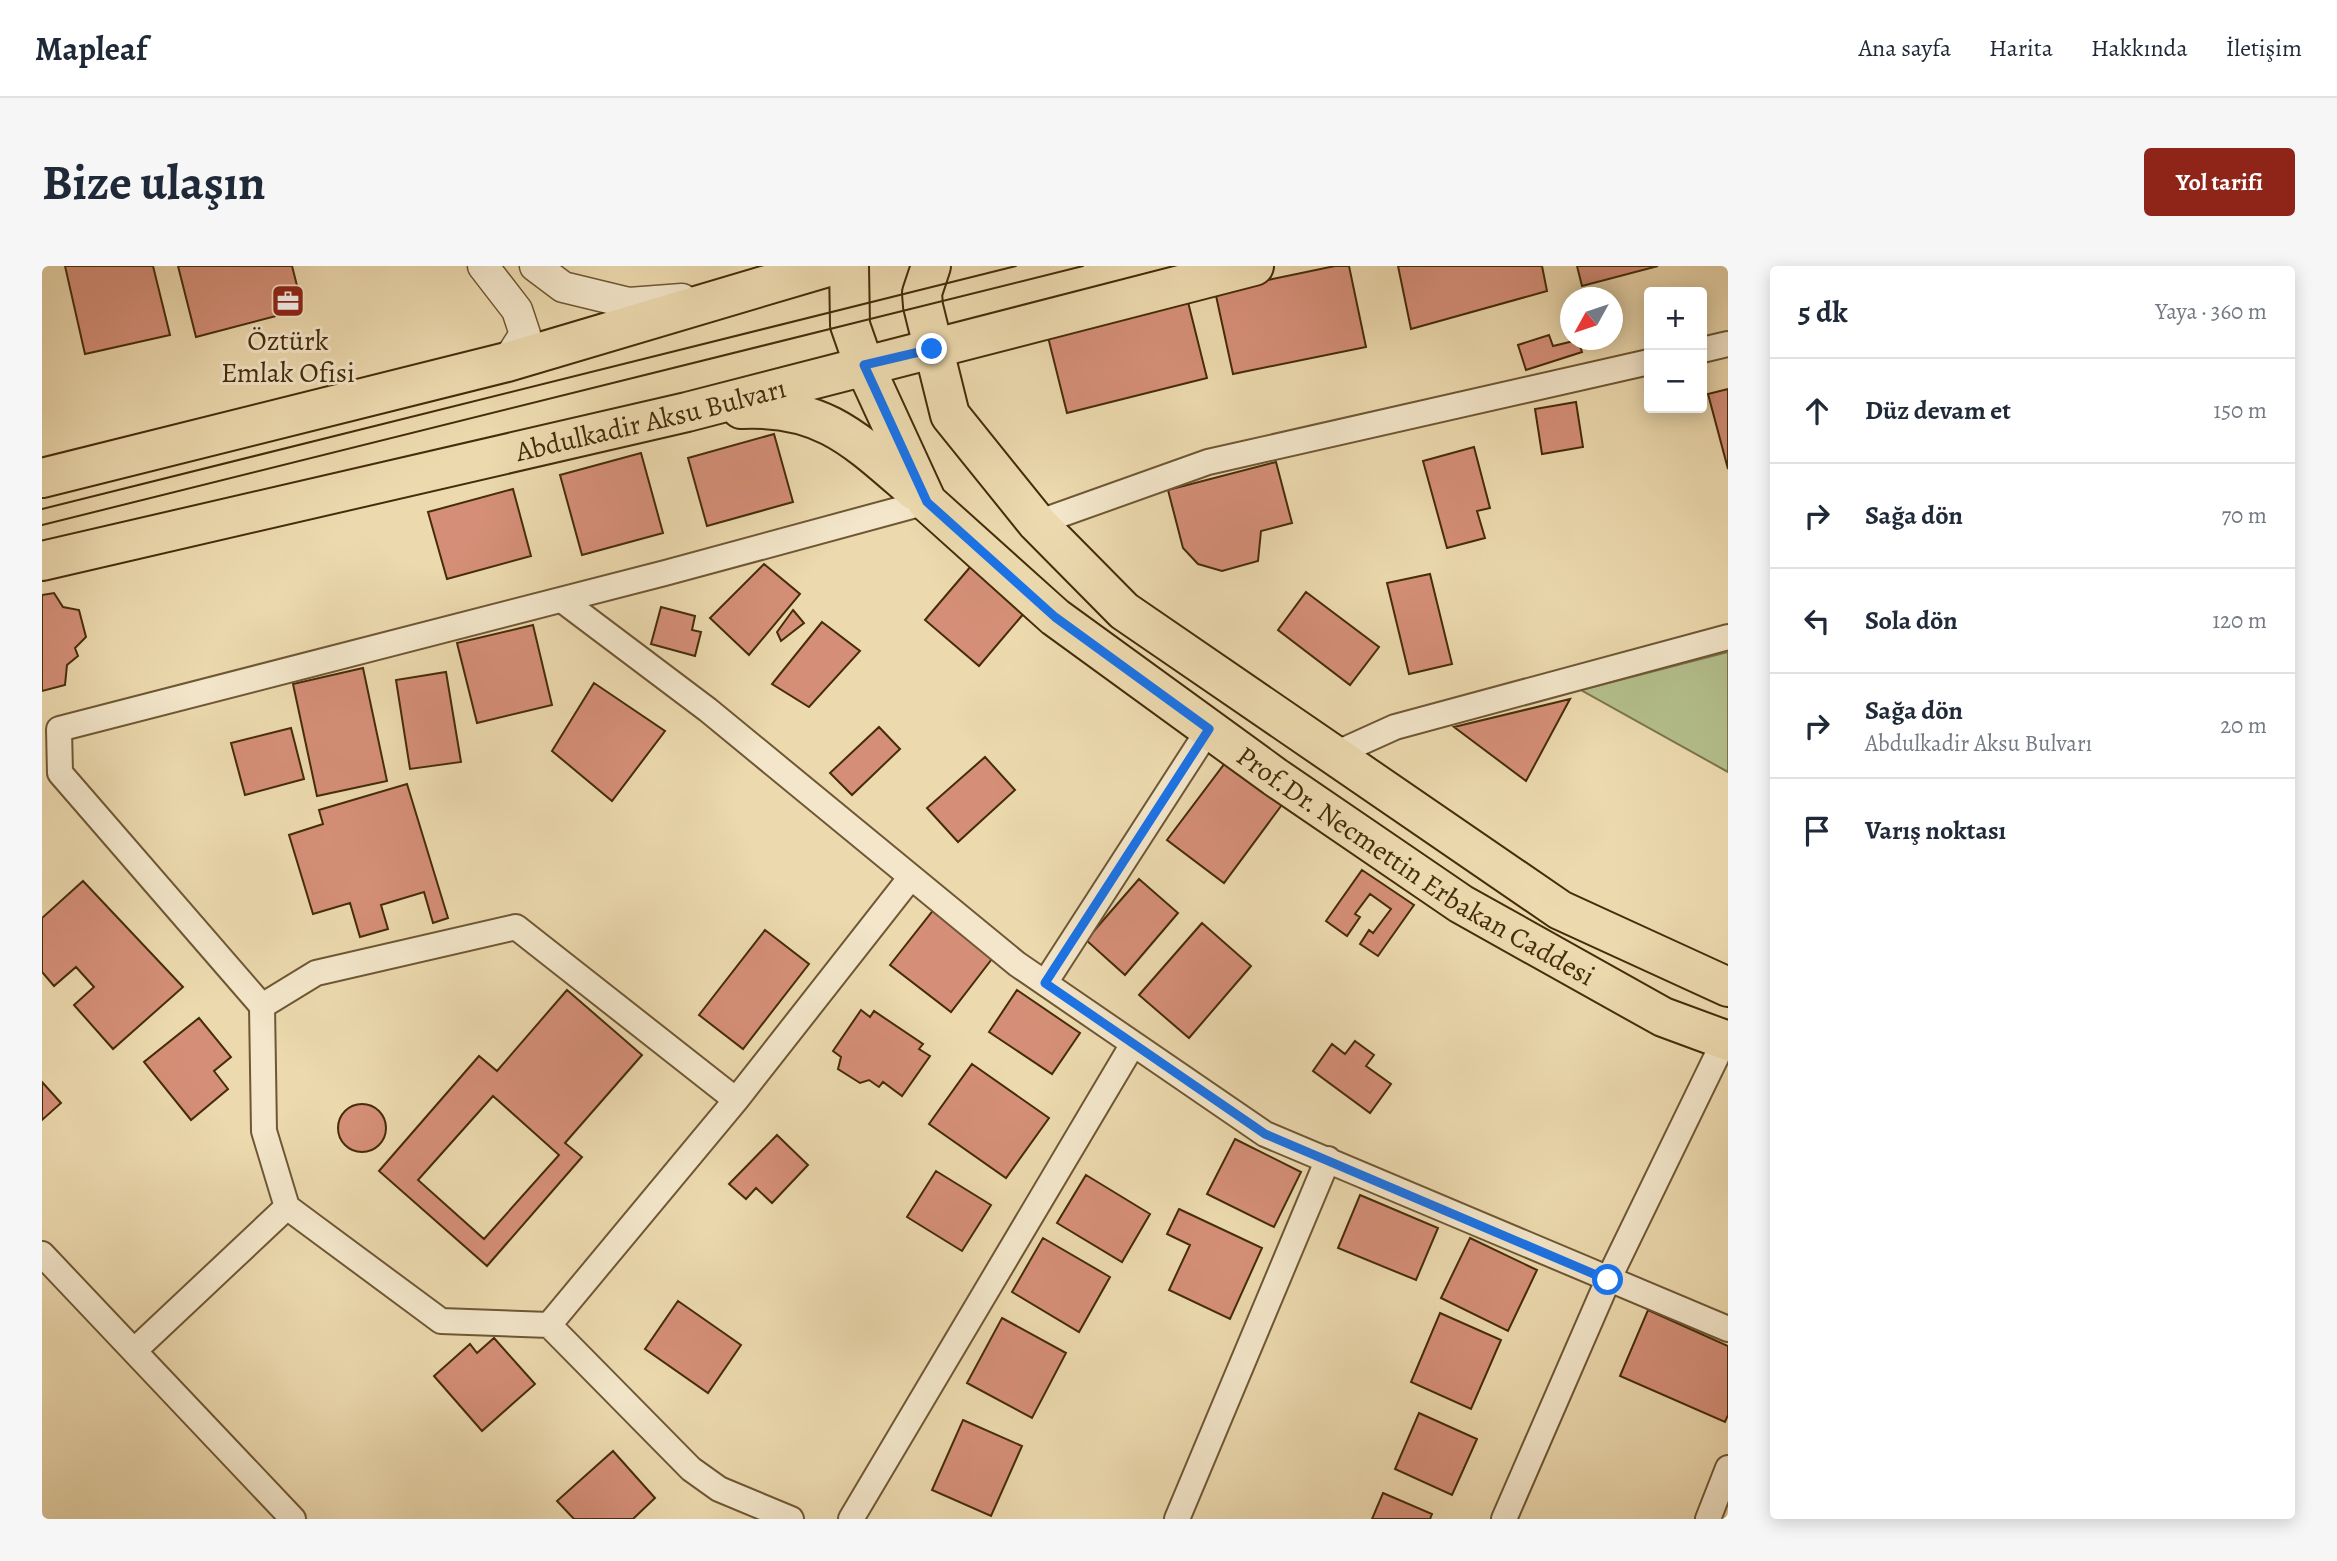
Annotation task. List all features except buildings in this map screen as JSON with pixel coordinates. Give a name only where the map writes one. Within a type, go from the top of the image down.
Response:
[{"type":"main road","points":[[42,478],[508,362],[831,266]]},
{"type":"main road","name":"Prof.Dr. Necmettin Erbakan Caddesi","points":[[849,266],[850,325],[864,365],[927,502],[1055,617],[1209,729],[1461,904],[1663,1017],[1727,1038]]},
{"type":"main road","name":"Prof.Dr. Necmettin Erbakan Caddesi","points":[[931,266],[922,293],[932,349],[950,415],[1037,523],[1124,611],[1560,910],[1728,987]]},
{"type":"main road","name":"Abdulkadir Aksu Bulvarı","points":[[42,561],[687,412],[1254,266]]},
{"type":"main road","points":[[687,412],[769,407],[804,413],[841,430],[927,502]]},
{"type":"street","points":[[483,266],[517,310],[524,334],[508,362]]},
{"type":"street","points":[[535,266],[563,287],[629,303],[728,295]]},
{"type":"street","points":[[1707,349],[1728,344]]},
{"type":"street","points":[[1037,523],[1208,462],[1644,363]]},
{"type":"street","points":[[790,1519],[719,1489],[691,1469],[549,1325],[441,1321],[287,1207],[264,1131],[262,1006],[60,773],[58,729],[562,600],[927,502]]},
{"type":"street","points":[[562,600],[708,710],[1045,983],[1265,1134],[1728,1329]]},
{"type":"street","points":[[1333,755],[1395,727],[1728,638]]},
{"type":"street","points":[[1045,983],[1209,729]]},
{"type":"street","points":[[549,1325],[736,1100],[911,877]]},
{"type":"street","points":[[262,1006],[316,973],[516,927],[736,1100]]},
{"type":"street","points":[[1504,1519],[1608,1280],[1727,1038]]},
{"type":"street","points":[[851,1519],[1133,1044]]},
{"type":"street","points":[[1177,1519],[1328,1159]]},
{"type":"street","points":[[135,1350],[287,1207]]},
{"type":"street","points":[[42,1254],[293,1519]]},
{"type":"street","points":[[1708,1519],[1728,1468]]},
{"type":"green space","points":[[1728,652],[1728,772],[1581,690]]},
{"type":"tram line","points":[[42,509],[1016,266]]},
{"type":"tram line","points":[[42,525],[1083,266]]},
{"type":"place","name":"Öztürk Emlak Ofisi","points":[[288,301]]},
{"type":"route","points":[[932,349],[864,365],[886,418],[927,502],[1055,617],[1209,729],[1045,983],[1265,1134],[1608,1280]]}]
